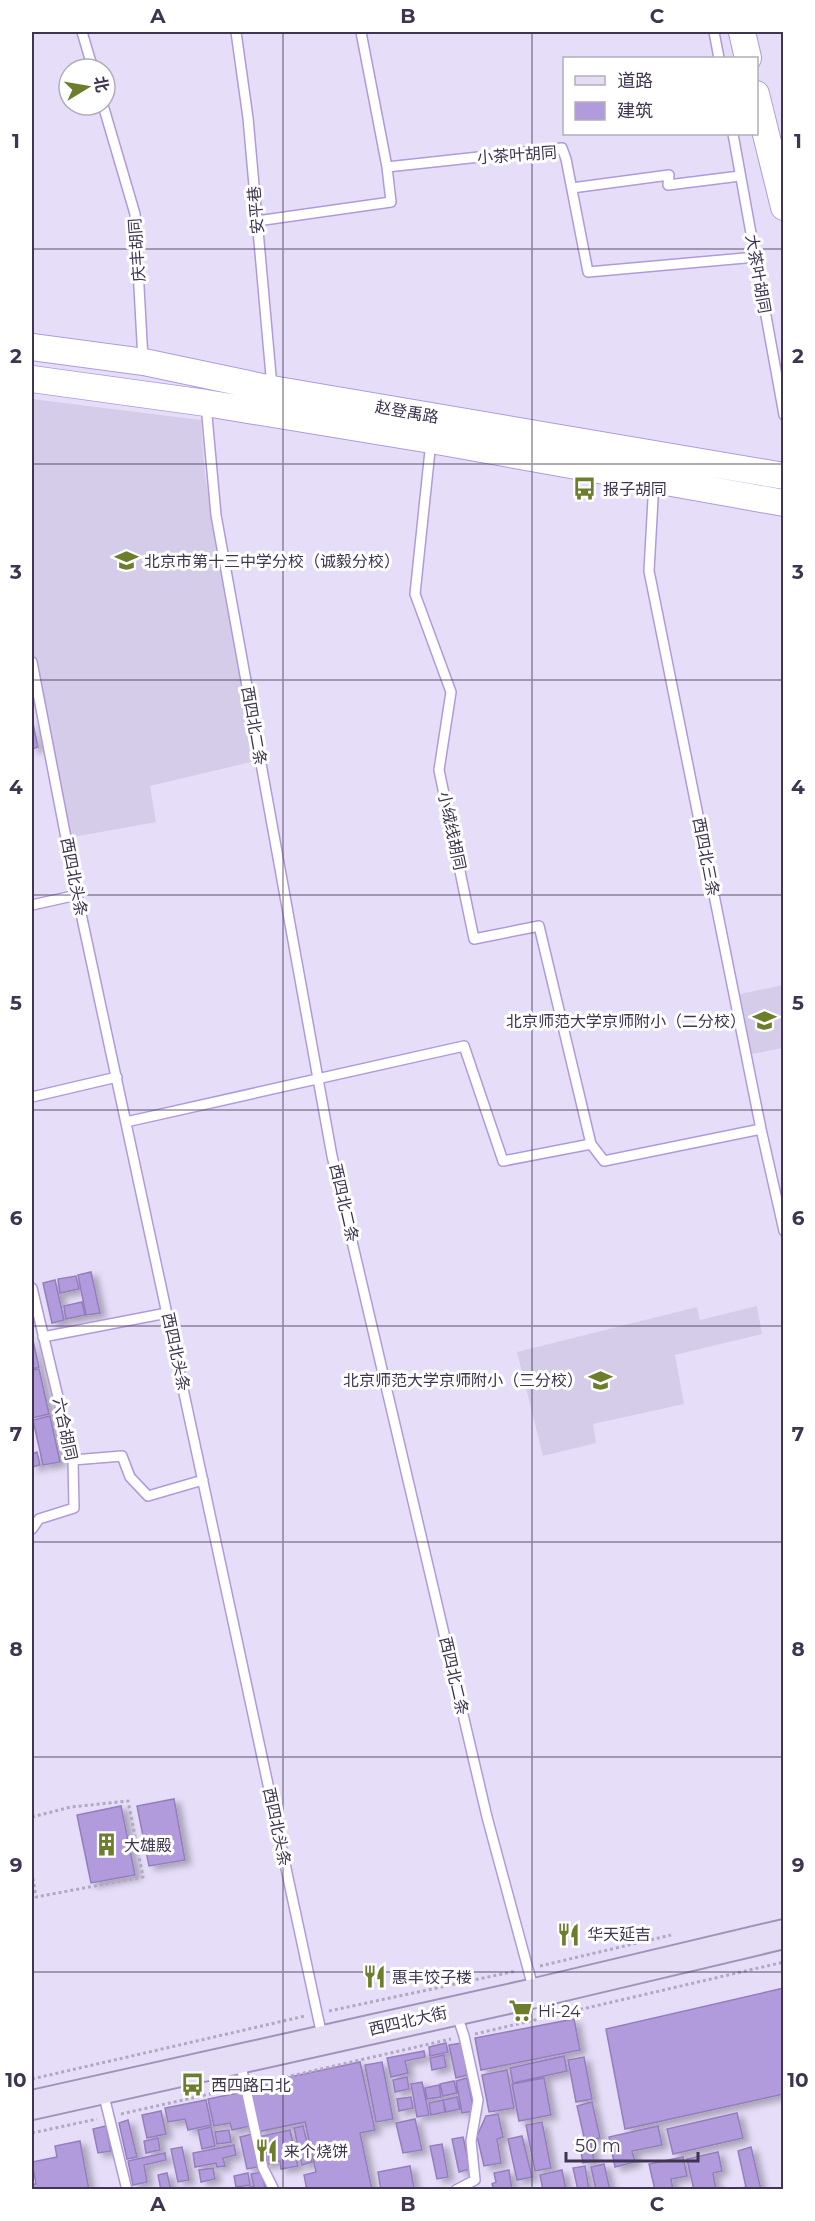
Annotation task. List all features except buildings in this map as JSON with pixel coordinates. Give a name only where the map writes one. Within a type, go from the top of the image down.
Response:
[{"type":"main road","points":[[742,32],[748,57]]},
{"type":"main road","points":[[758,102],[783,207]]},
{"type":"main road","name":"赵登禹路","points":[[32,347],[144,362],[272,389],[783,476]]},
{"type":"main road","name":"赵登禹路","points":[[32,379],[206,403],[431,440],[783,503]]},
{"type":"main road","name":"西四北大街","points":[[32,2105],[102,2089],[242,2073],[323,2041],[460,2023],[532,1981],[783,1934]]},
{"type":"lane","points":[[82,32],[89,57]]},
{"type":"lane","name":"安平巷","points":[[236,32],[248,118],[272,389]]},
{"type":"lane","points":[[257,221],[391,202],[387,167],[361,32]]},
{"type":"lane","points":[[714,32],[719,57]]},
{"type":"lane","name":"庆丰胡同","points":[[107,117],[135,214],[144,362]]},
{"type":"lane","name":"大茶叶胡同","points":[[733,135],[783,415]]},
{"type":"lane","name":"小茶叶胡同","points":[[387,167],[562,148],[588,272],[756,257]]},
{"type":"lane","points":[[572,188],[669,176],[668,185],[740,176]]},
{"type":"lane","name":"西四北二条","points":[[206,403],[216,515],[332,1156],[487,1817],[532,1981]]},
{"type":"lane","name":"小绒线胡同","points":[[431,440],[416,594],[451,692],[439,770],[474,939],[539,926],[591,1144]]},
{"type":"lane","name":"西四北三条","points":[[654,481],[649,571],[783,1231]]},
{"type":"lane","name":"西四北头条","points":[[32,662],[77,896],[323,2041]]},
{"type":"lane","points":[[32,904],[77,896]]},
{"type":"lane","points":[[126,1122],[464,1046],[503,1161],[591,1144],[604,1161],[761,1129]]},
{"type":"lane","points":[[32,1097],[117,1077]]},
{"type":"lane","name":"六合胡同","points":[[32,1288],[73,1460],[75,1508],[39,1519],[32,1529]]},
{"type":"lane","points":[[43,1337],[168,1313]]},
{"type":"lane","points":[[73,1460],[122,1456],[130,1477],[148,1496],[203,1480]]},
{"type":"lane","points":[[460,2023],[478,2100],[471,2141],[475,2180],[479,2190]]},
{"type":"lane","points":[[242,2073],[262,2168],[274,2190]]},
{"type":"lane","points":[[102,2089],[127,2190]]},
{"type":"lane","points":[[456,2190],[475,2180]]},
{"type":"path","points":[[32,1816],[71,1807],[128,1801],[143,1877],[36,1897],[32,1872]]},
{"type":"path","points":[[32,2079],[317,2013],[532,1981],[680,1933]]},
{"type":"path","points":[[32,2133],[108,2117],[242,2073],[460,2023],[783,1962]]},
{"type":"shaded area","name":"北京市第十三中学分校（诚毅分校）","points":[[32,399],[201,420],[205,476],[255,761],[150,786],[156,822],[68,838],[32,647]]},
{"type":"shaded area","name":"北京师范大学京师附小（二分校）","points":[[783,985],[783,1048],[752,1054],[740,994]]},
{"type":"shaded area","name":"北京师范大学京师附小（三分校）","points":[[757,1306],[762,1334],[675,1355],[684,1404],[593,1424],[596,1443],[543,1456],[517,1352],[697,1307],[700,1320]]},
{"type":"place","name":"报子胡同","points":[[585,489]]},
{"type":"place","name":"北京市第十三中学分校（诚毅分校）","points":[[126,561]]},
{"type":"place","name":"北京师范大学京师附小（二分校）","points":[[764,1021]]},
{"type":"place","name":"北京师范大学京师附小（三分校）","points":[[601,1380]]},
{"type":"place","name":"大雄殿","points":[[106,1845]]},
{"type":"place","name":"华天延吉","points":[[569,1934]]},
{"type":"place","name":"惠丰饺子楼","points":[[374,1977]]},
{"type":"place","name":"Hi-24","points":[[520,2011]]},
{"type":"place","name":"西四路口北","points":[[193,2085]]},
{"type":"place","name":"来个烧饼","points":[[266,2151]]}]
